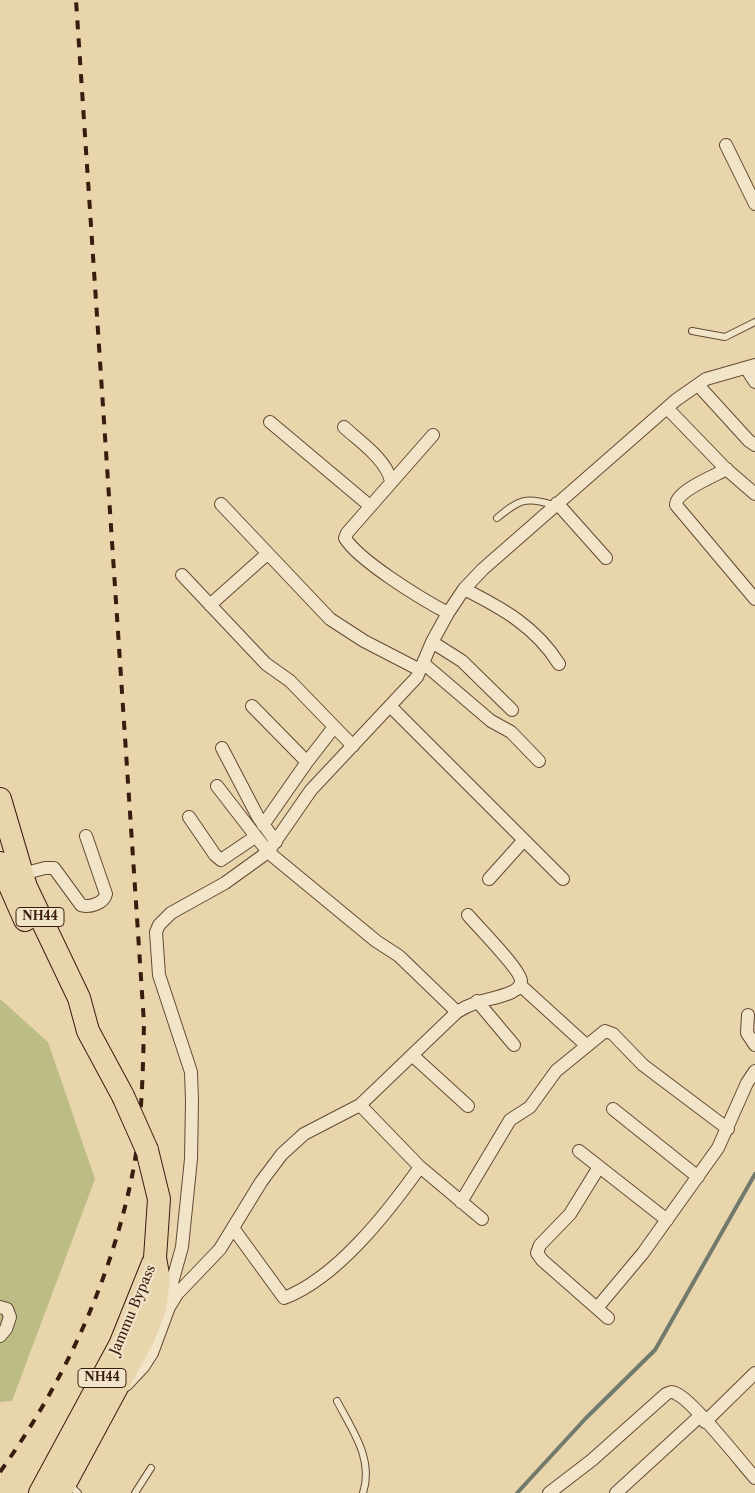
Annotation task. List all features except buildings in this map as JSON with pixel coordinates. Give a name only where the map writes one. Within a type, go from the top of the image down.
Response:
[{"type":"highway","name":"Jammu Bypass","points":[[0,799],[11,887]]},
{"type":"highway","name":"Jammu Bypass","points":[[0,863],[67,1008],[88,1031],[123,1096],[147,1150],[159,1199],[155,1258],[159,1280],[155,1308],[144,1336],[112,1396],[68,1489]]},
{"type":"highway","name":"Jammu Bypass","points":[[40,1493],[120,1345],[155,1258]]},
{"type":"street","points":[[726,145],[755,204]]},
{"type":"street","points":[[189,817],[215,856],[221,860],[265,838],[307,762],[342,736],[390,706],[432,642],[439,608],[464,589],[483,569],[555,504],[667,408],[698,385],[713,377],[750,367],[755,382]]},
{"type":"street","points":[[698,385],[749,441],[755,445]]},
{"type":"street","points":[[667,408],[727,470],[755,494]]},
{"type":"street","points":[[270,422],[370,506]]},
{"type":"street","points":[[344,426],[388,470],[390,481]]},
{"type":"street","points":[[433,435],[390,481],[346,533],[347,541],[395,581],[439,608]]},
{"type":"street","points":[[727,470],[684,492],[678,498],[676,505],[755,599]]},
{"type":"street","points":[[221,504],[330,620],[380,650],[417,666],[491,721],[510,732],[539,761]]},
{"type":"street","points":[[555,504],[606,558]]},
{"type":"street","points":[[210,605],[267,554]]},
{"type":"street","points":[[182,575],[266,664],[290,681],[342,736]]},
{"type":"street","points":[[464,589],[507,612],[526,626],[544,642],[559,664]]},
{"type":"street","points":[[432,642],[462,661],[512,710]]},
{"type":"street","points":[[252,706],[307,762]]},
{"type":"street","points":[[390,706],[563,879]]},
{"type":"street","points":[[173,1301],[172,1283],[182,1247],[191,1159],[192,1091],[191,1072],[160,980],[156,932],[159,925],[171,913],[225,883],[311,790],[342,736]]},
{"type":"street","points":[[222,748],[265,838]]},
{"type":"street","points":[[217,786],[265,838],[376,941],[399,956],[458,1012]]},
{"type":"street","points":[[11,887],[45,868],[54,868],[81,905],[86,906],[100,902],[106,894],[86,836]]},
{"type":"street","points":[[490,878],[524,840]]},
{"type":"street","points":[[112,1396],[133,1378],[152,1353],[173,1301],[182,1288],[220,1249],[261,1182],[294,1141],[360,1105],[458,1012],[477,1001],[513,992],[520,985],[521,980],[515,969],[468,915]]},
{"type":"street","points":[[520,985],[586,1045]]},
{"type":"street","points":[[477,1001],[514,1045]]},
{"type":"street","points":[[748,1015],[747,1034],[755,1045]]},
{"type":"street","points":[[461,1202],[510,1120],[530,1108],[556,1072],[602,1032],[610,1032],[643,1065],[728,1129]]},
{"type":"street","points":[[412,1055],[468,1106]]},
{"type":"street","points":[[597,1308],[667,1220],[718,1148],[747,1083],[755,1071]]},
{"type":"street","points":[[360,1105],[420,1167],[482,1219]]},
{"type":"street","points":[[613,1109],[698,1177]]},
{"type":"street","points":[[579,1151],[667,1220]]},
{"type":"street","points":[[599,1166],[570,1214],[540,1245],[537,1253],[542,1260],[608,1318]]},
{"type":"street","points":[[233,1228],[281,1297],[284,1298],[328,1272],[386,1214],[420,1167]]},
{"type":"street","points":[[0,1307],[7,1309],[10,1317],[6,1329],[0,1336]]},
{"type":"street","points":[[616,1493],[755,1373]]},
{"type":"street","points":[[549,1493],[592,1460],[666,1394],[671,1392],[679,1395],[703,1419],[755,1478]]},
{"type":"lane","points":[[692,331],[725,337],[755,322]]},
{"type":"lane","points":[[497,518],[524,500],[539,500],[555,504]]},
{"type":"lane","points":[[337,1401],[365,1455],[367,1468],[363,1493]]},
{"type":"lane","points":[[135,1493],[151,1468]]},
{"type":"green space","points":[[0,999],[48,1042],[95,1179],[12,1401],[0,1402]]},
{"type":"waterway","points":[[517,1493],[586,1418],[655,1350],[755,1174]]},
{"type":"railway","points":[[0,1472],[24,1437],[45,1401],[84,1326],[100,1288],[125,1207],[134,1166],[142,1095],[144,1023],[76,0]]}]
